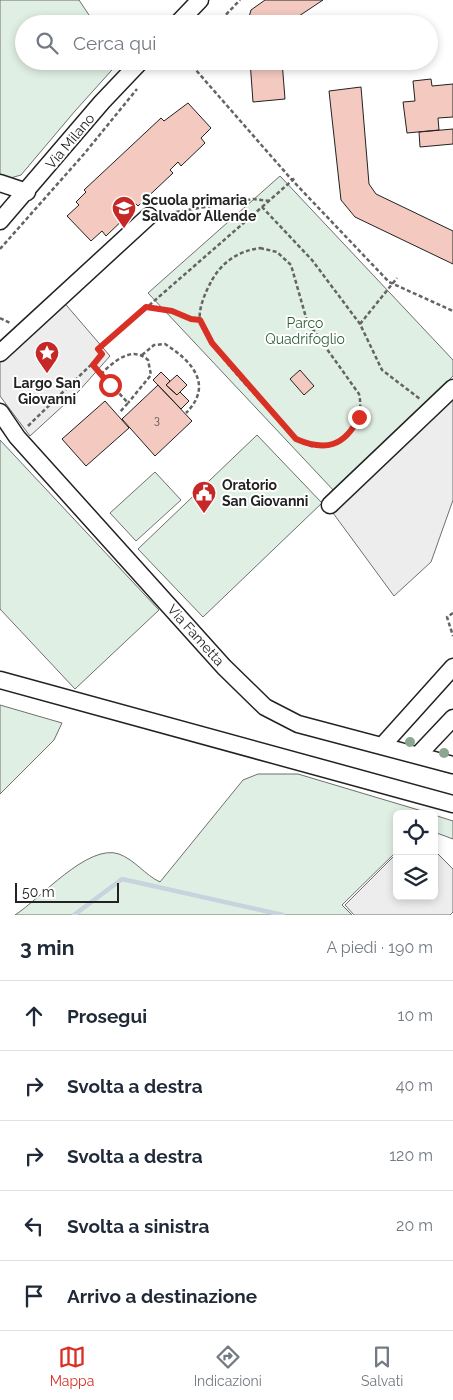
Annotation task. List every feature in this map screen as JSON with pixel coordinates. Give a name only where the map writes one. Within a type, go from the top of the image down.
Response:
[{"type":"street","points":[[186,15],[200,0]]},
{"type":"street","name":"Via Milano","points":[[0,221],[27,192],[102,102],[141,70]]},
{"type":"street","points":[[0,183],[27,192]]},
{"type":"street","points":[[0,353],[149,216]]},
{"type":"street","points":[[330,505],[453,388]]},
{"type":"street","name":"Via Fametta","points":[[0,412],[17,437],[224,667],[257,700],[287,720],[453,765]]},
{"type":"street","points":[[382,746],[453,667]]},
{"type":"street","points":[[0,680],[453,804]]},
{"type":"street","points":[[418,755],[453,718]]},
{"type":"path","points":[[226,15],[240,0]]},
{"type":"path","points":[[196,70],[292,180],[393,284],[453,311]]},
{"type":"path","points":[[0,249],[84,154],[141,84]]},
{"type":"path","points":[[17,437],[93,365],[102,354],[98,349],[296,177]]},
{"type":"path","points":[[149,216],[253,198],[270,201]]},
{"type":"path","points":[[262,207],[312,260],[360,324],[382,370],[421,400]]},
{"type":"path","points":[[260,248],[270,249],[282,256],[291,265],[307,321],[359,394],[361,410],[352,431],[341,441],[326,446],[311,446],[296,439],[212,343],[200,320],[201,309],[212,281],[220,269],[238,253],[260,248]]},
{"type":"path","points":[[360,324],[397,278]]},
{"type":"path","points":[[146,307],[172,311],[191,319],[200,320]]},
{"type":"path","points":[[101,374],[120,358],[142,355],[154,346],[165,344],[191,365],[197,374],[200,389],[197,399],[186,413]]},
{"type":"path","points":[[119,413],[151,375],[150,364],[142,355]]},
{"type":"path","points":[[93,365],[128,403]]},
{"type":"path","points":[[453,613],[447,617],[453,636]]},
{"type":"green space","points":[[0,0],[79,0],[89,15],[15,15],[15,70],[112,70],[21,175],[0,181]]},
{"type":"green space","name":"Parco Quadrifoglio","points":[[280,176],[453,360],[453,376],[335,492],[148,293]]},
{"type":"green space","points":[[257,435],[322,503],[203,617],[138,549]]},
{"type":"green space","points":[[0,440],[159,610],[75,689],[0,609]]},
{"type":"green space","points":[[155,472],[181,500],[136,541],[110,513]]},
{"type":"green space","points":[[0,705],[62,723],[54,740],[0,794]]},
{"type":"green space","points":[[258,774],[298,774],[419,810],[393,810],[393,855],[342,905],[352,915],[15,915],[79,864],[107,853],[119,854],[125,857],[160,882],[243,780]]},
{"type":"green space","points":[[438,816],[453,821],[453,839],[438,833]]},
{"type":"shaded area","name":"Largo San Giovanni","points":[[55,292],[110,356],[78,392],[30,436],[0,396],[0,342]]},
{"type":"shaded area","points":[[453,384],[453,500],[431,562],[394,596],[333,513],[429,406]]},
{"type":"shaded area","points":[[438,854],[453,869],[453,912],[450,915],[354,915],[345,905],[393,857],[393,900],[438,900]]},
{"type":"building","points":[[265,0],[323,0],[300,15],[250,15],[251,10]]},
{"type":"building","points":[[251,70],[283,70],[285,99],[253,102]]},
{"type":"building","points":[[431,79],[432,86],[453,84],[453,117],[438,118],[439,130],[407,133],[403,102],[415,101],[413,81]]},
{"type":"building","points":[[361,87],[369,184],[376,194],[453,231],[453,264],[355,217],[341,200],[329,91]]},
{"type":"building","points":[[188,103],[211,128],[201,138],[205,143],[181,166],[178,162],[170,170],[173,173],[138,206],[135,203],[127,210],[130,213],[106,236],[102,231],[91,241],[67,216],[79,205],[76,202],[86,192],[84,190],[161,118],[164,121]]},
{"type":"building","points":[[453,129],[453,144],[420,147],[419,132]]},
{"type":"building","points":[[300,370],[314,386],[304,395],[290,379]]},
{"type":"building","points":[[161,372],[170,381],[166,385],[177,395],[180,392],[189,401],[181,409],[153,380]]},
{"type":"building","points":[[177,375],[187,385],[177,395],[166,385]]},
{"type":"building","points":[[158,385],[192,421],[155,456],[122,419]]},
{"type":"building","points":[[105,401],[129,428],[86,466],[62,439]]},
{"type":"waterway","points":[[74,915],[122,879],[283,915]]},
{"type":"place","name":"Scuola primaria Salvador Allende","points":[[124,229]]},
{"type":"place","name":"Largo San Giovanni","points":[[47,374]]},
{"type":"place","name":"Oratorio San Giovanni","points":[[204,514]]},
{"type":"route","points":[[110,385],[93,365],[102,354],[98,349],[146,307],[172,311],[191,319],[200,320],[212,343],[296,439],[311,446],[326,446],[341,441],[352,431],[359,417]]}]
